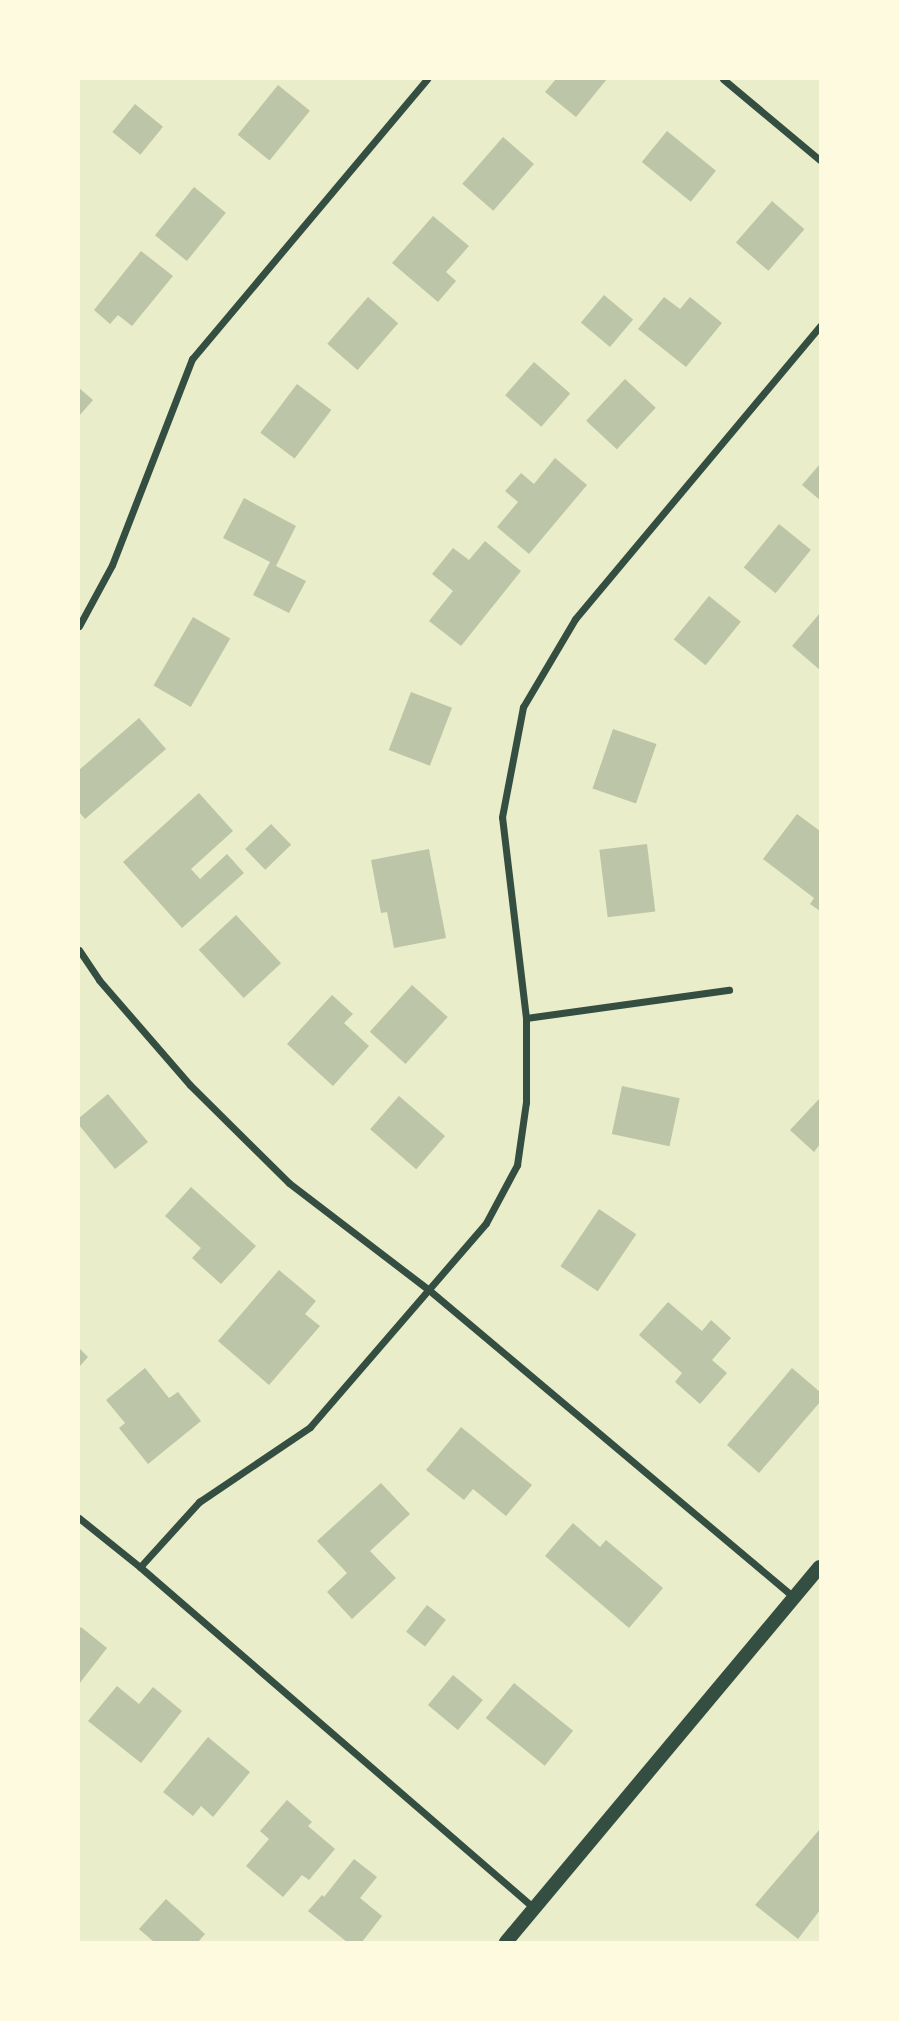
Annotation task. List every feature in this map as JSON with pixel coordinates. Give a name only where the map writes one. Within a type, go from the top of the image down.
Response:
[{"type":"main road","points":[[506,1942],[820,1567]]},
{"type":"street","points":[[79,626],[111,565],[192,359],[427,79]]},
{"type":"street","points":[[723,79],[820,160]]},
{"type":"street","points":[[140,1567],[199,1502],[310,1427],[486,1223],[517,1165],[526,1102],[526,1018],[502,817],[523,707],[575,619],[820,326]]},
{"type":"street","points":[[79,950],[99,981],[190,1085],[289,1183],[429,1290],[794,1598]]},
{"type":"street","points":[[526,1018],[729,990]]},
{"type":"street","points":[[79,1518],[140,1567],[534,1908]]},
{"type":"building","points":[[556,79],[607,79],[576,117],[545,92]]},
{"type":"building","points":[[278,85],[310,111],[270,161],[238,135]]},
{"type":"building","points":[[135,104],[163,127],[140,155],[112,132]]},
{"type":"building","points":[[667,131],[716,171],[691,202],[642,162]]},
{"type":"building","points":[[503,137],[534,164],[493,211],[462,184]]},
{"type":"building","points":[[194,187],[226,213],[187,261],[155,235]]},
{"type":"building","points":[[772,201],[804,229],[768,271],[736,243]]},
{"type":"building","points":[[433,216],[469,246],[446,272],[456,281],[438,302],[392,263]]},
{"type":"building","points":[[141,251],[173,276],[132,326],[118,315],[110,324],[94,310]]},
{"type":"building","points":[[604,295],[633,319],[610,347],[581,323]]},
{"type":"building","points":[[368,297],[398,323],[358,370],[327,344]]},
{"type":"building","points":[[664,297],[680,309],[690,297],[722,323],[686,367],[638,329]]},
{"type":"building","points":[[534,362],[570,393],[541,427],[505,395]]},
{"type":"building","points":[[625,379],[656,408],[617,449],[586,421]]},
{"type":"building","points":[[297,384],[331,410],[295,459],[260,433]]},
{"type":"building","points":[[79,388],[93,400],[79,416]]},
{"type":"building","points":[[555,458],[587,485],[529,554],[497,527],[518,502],[505,491],[521,473],[534,484]]},
{"type":"building","points":[[820,464],[820,500],[802,485]]},
{"type":"building","points":[[244,498],[296,526],[276,566],[306,581],[289,613],[253,595],[270,562],[223,538]]},
{"type":"building","points":[[779,524],[811,550],[776,593],[744,568]]},
{"type":"building","points":[[485,541],[521,571],[461,646],[429,621],[453,591],[432,574],[453,548],[469,560]]},
{"type":"building","points":[[709,596],[741,622],[706,665],[674,640]]},
{"type":"building","points":[[820,613],[820,670],[792,646]]},
{"type":"building","points":[[193,617],[230,638],[191,707],[153,685]]},
{"type":"building","points":[[411,692],[452,708],[430,766],[389,750]]},
{"type":"building","points":[[139,718],[166,749],[85,819],[79,812],[79,770]]},
{"type":"building","points":[[613,729],[656,744],[636,804],[592,789]]},
{"type":"building","points":[[199,793],[233,831],[191,869],[200,879],[227,854],[244,873],[182,928],[123,862]]},
{"type":"building","points":[[797,814],[820,831],[820,911],[810,904],[814,898],[763,859]]},
{"type":"building","points":[[271,824],[291,845],[265,870],[245,849]]},
{"type":"building","points":[[647,844],[655,911],[608,917],[599,850]]},
{"type":"building","points":[[429,849],[446,938],[394,948],[387,912],[381,913],[371,860]]},
{"type":"building","points":[[236,915],[281,963],[244,998],[199,950]]},
{"type":"building","points":[[412,985],[448,1017],[406,1064],[370,1032]]},
{"type":"building","points":[[332,995],[353,1014],[344,1023],[369,1046],[333,1086],[287,1044]]},
{"type":"building","points":[[622,1086],[680,1098],[670,1146],[612,1134]]},
{"type":"building","points":[[108,1094],[148,1142],[115,1169],[79,1125],[79,1118]]},
{"type":"building","points":[[399,1096],[445,1136],[416,1169],[370,1129]]},
{"type":"building","points":[[820,1098],[820,1144],[814,1152],[790,1130]]},
{"type":"building","points":[[191,1187],[256,1246],[221,1284],[192,1258],[201,1248],[165,1216]]},
{"type":"building","points":[[599,1209],[636,1234],[598,1291],[560,1266]]},
{"type":"building","points":[[279,1270],[316,1301],[305,1314],[320,1326],[269,1385],[218,1341]]},
{"type":"building","points":[[668,1302],[702,1331],[711,1320],[731,1338],[712,1360],[727,1373],[700,1404],[675,1382],[682,1373],[639,1335]]},
{"type":"building","points":[[79,1348],[88,1357],[79,1367]]},
{"type":"building","points":[[145,1368],[169,1398],[178,1392],[201,1421],[148,1464],[119,1428],[125,1423],[106,1400]]},
{"type":"building","points":[[792,1368],[820,1392],[820,1402],[759,1473],[727,1445]]},
{"type":"building","points":[[461,1427],[532,1485],[506,1516],[473,1489],[464,1500],[426,1470]]},
{"type":"building","points":[[381,1483],[410,1514],[370,1551],[396,1578],[352,1619],[327,1592],[347,1573],[317,1541]]},
{"type":"building","points":[[573,1523],[600,1547],[606,1540],[663,1588],[629,1628],[545,1556]]},
{"type":"building","points":[[427,1605],[446,1620],[425,1647],[406,1632]]},
{"type":"building","points":[[81,1627],[107,1648],[79,1684],[79,1630]]},
{"type":"building","points":[[453,1675],[483,1700],[458,1730],[428,1705]]},
{"type":"building","points":[[514,1683],[573,1731],[545,1766],[486,1718]]},
{"type":"building","points":[[117,1686],[139,1704],[153,1687],[182,1711],[141,1763],[88,1721]]},
{"type":"building","points":[[208,1737],[250,1772],[213,1817],[201,1806],[193,1816],[163,1792]]},
{"type":"building","points":[[287,1800],[312,1822],[308,1826],[335,1849],[309,1880],[302,1875],[283,1897],[246,1866],[269,1839],[260,1831]]},
{"type":"building","points":[[820,1829],[820,1910],[798,1939],[755,1905]]},
{"type":"building","points":[[354,1859],[377,1877],[360,1898],[382,1916],[362,1942],[347,1942],[308,1911],[322,1895],[324,1897]]},
{"type":"building","points":[[166,1899],[205,1934],[198,1942],[154,1942],[139,1929]]}]
